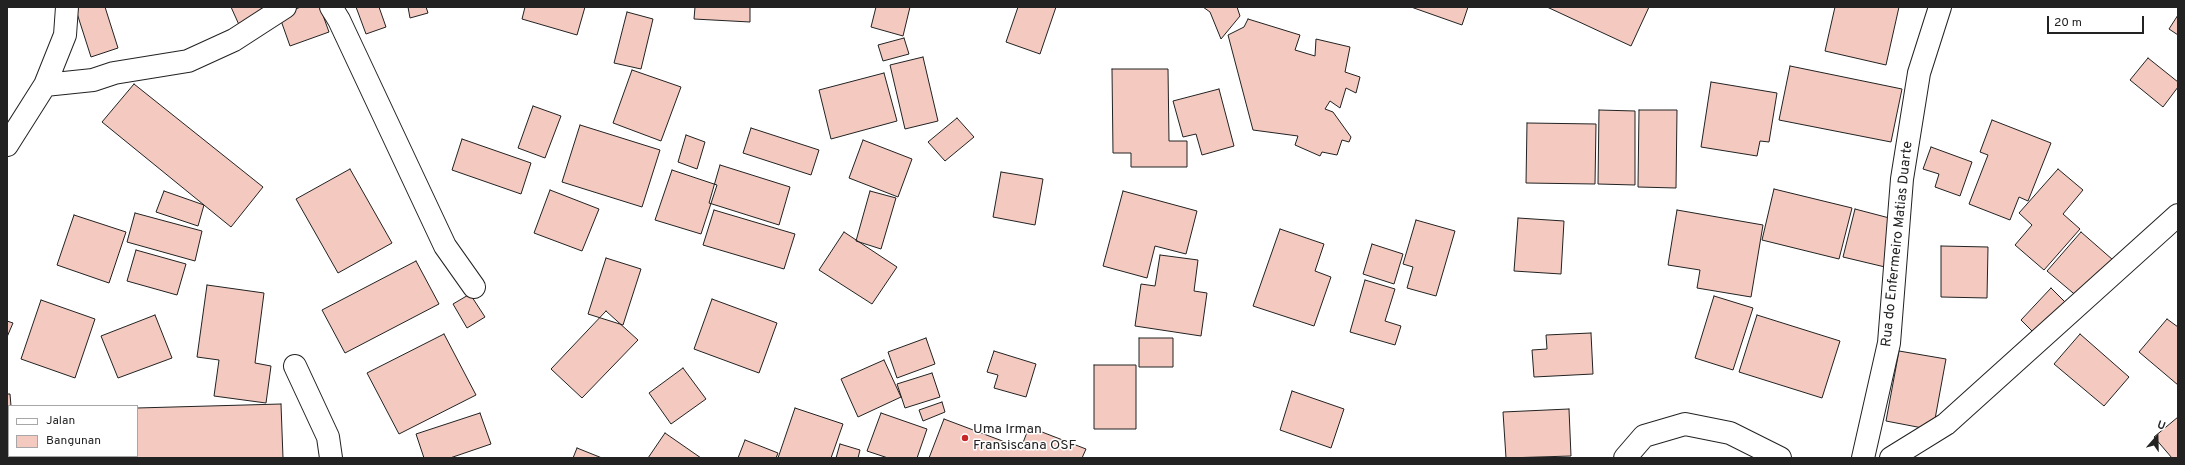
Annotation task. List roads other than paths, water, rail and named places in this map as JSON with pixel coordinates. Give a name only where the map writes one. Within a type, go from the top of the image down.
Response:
[{"type":"street","points":[[7,145],[45,85],[65,35],[67,7]]},
{"type":"street","points":[[45,85],[93,80],[114,73],[188,61],[234,40],[285,7]]},
{"type":"street","points":[[330,7],[339,20],[445,246],[474,287]]},
{"type":"street","name":"Rua do Enfermeiro Matias Duarte","points":[[1863,458],[1889,343],[1902,179],[1919,73],[1940,7]]},
{"type":"street","points":[[1891,458],[1946,424],[2178,215]]},
{"type":"street","points":[[295,366],[328,437],[331,458]]},
{"type":"street","points":[[1625,458],[1644,436],[1685,424],[1730,433],[1780,458]]},
{"type":"place","name":"Uma Irman Fransiscana OSF","points":[[965,438]]}]
